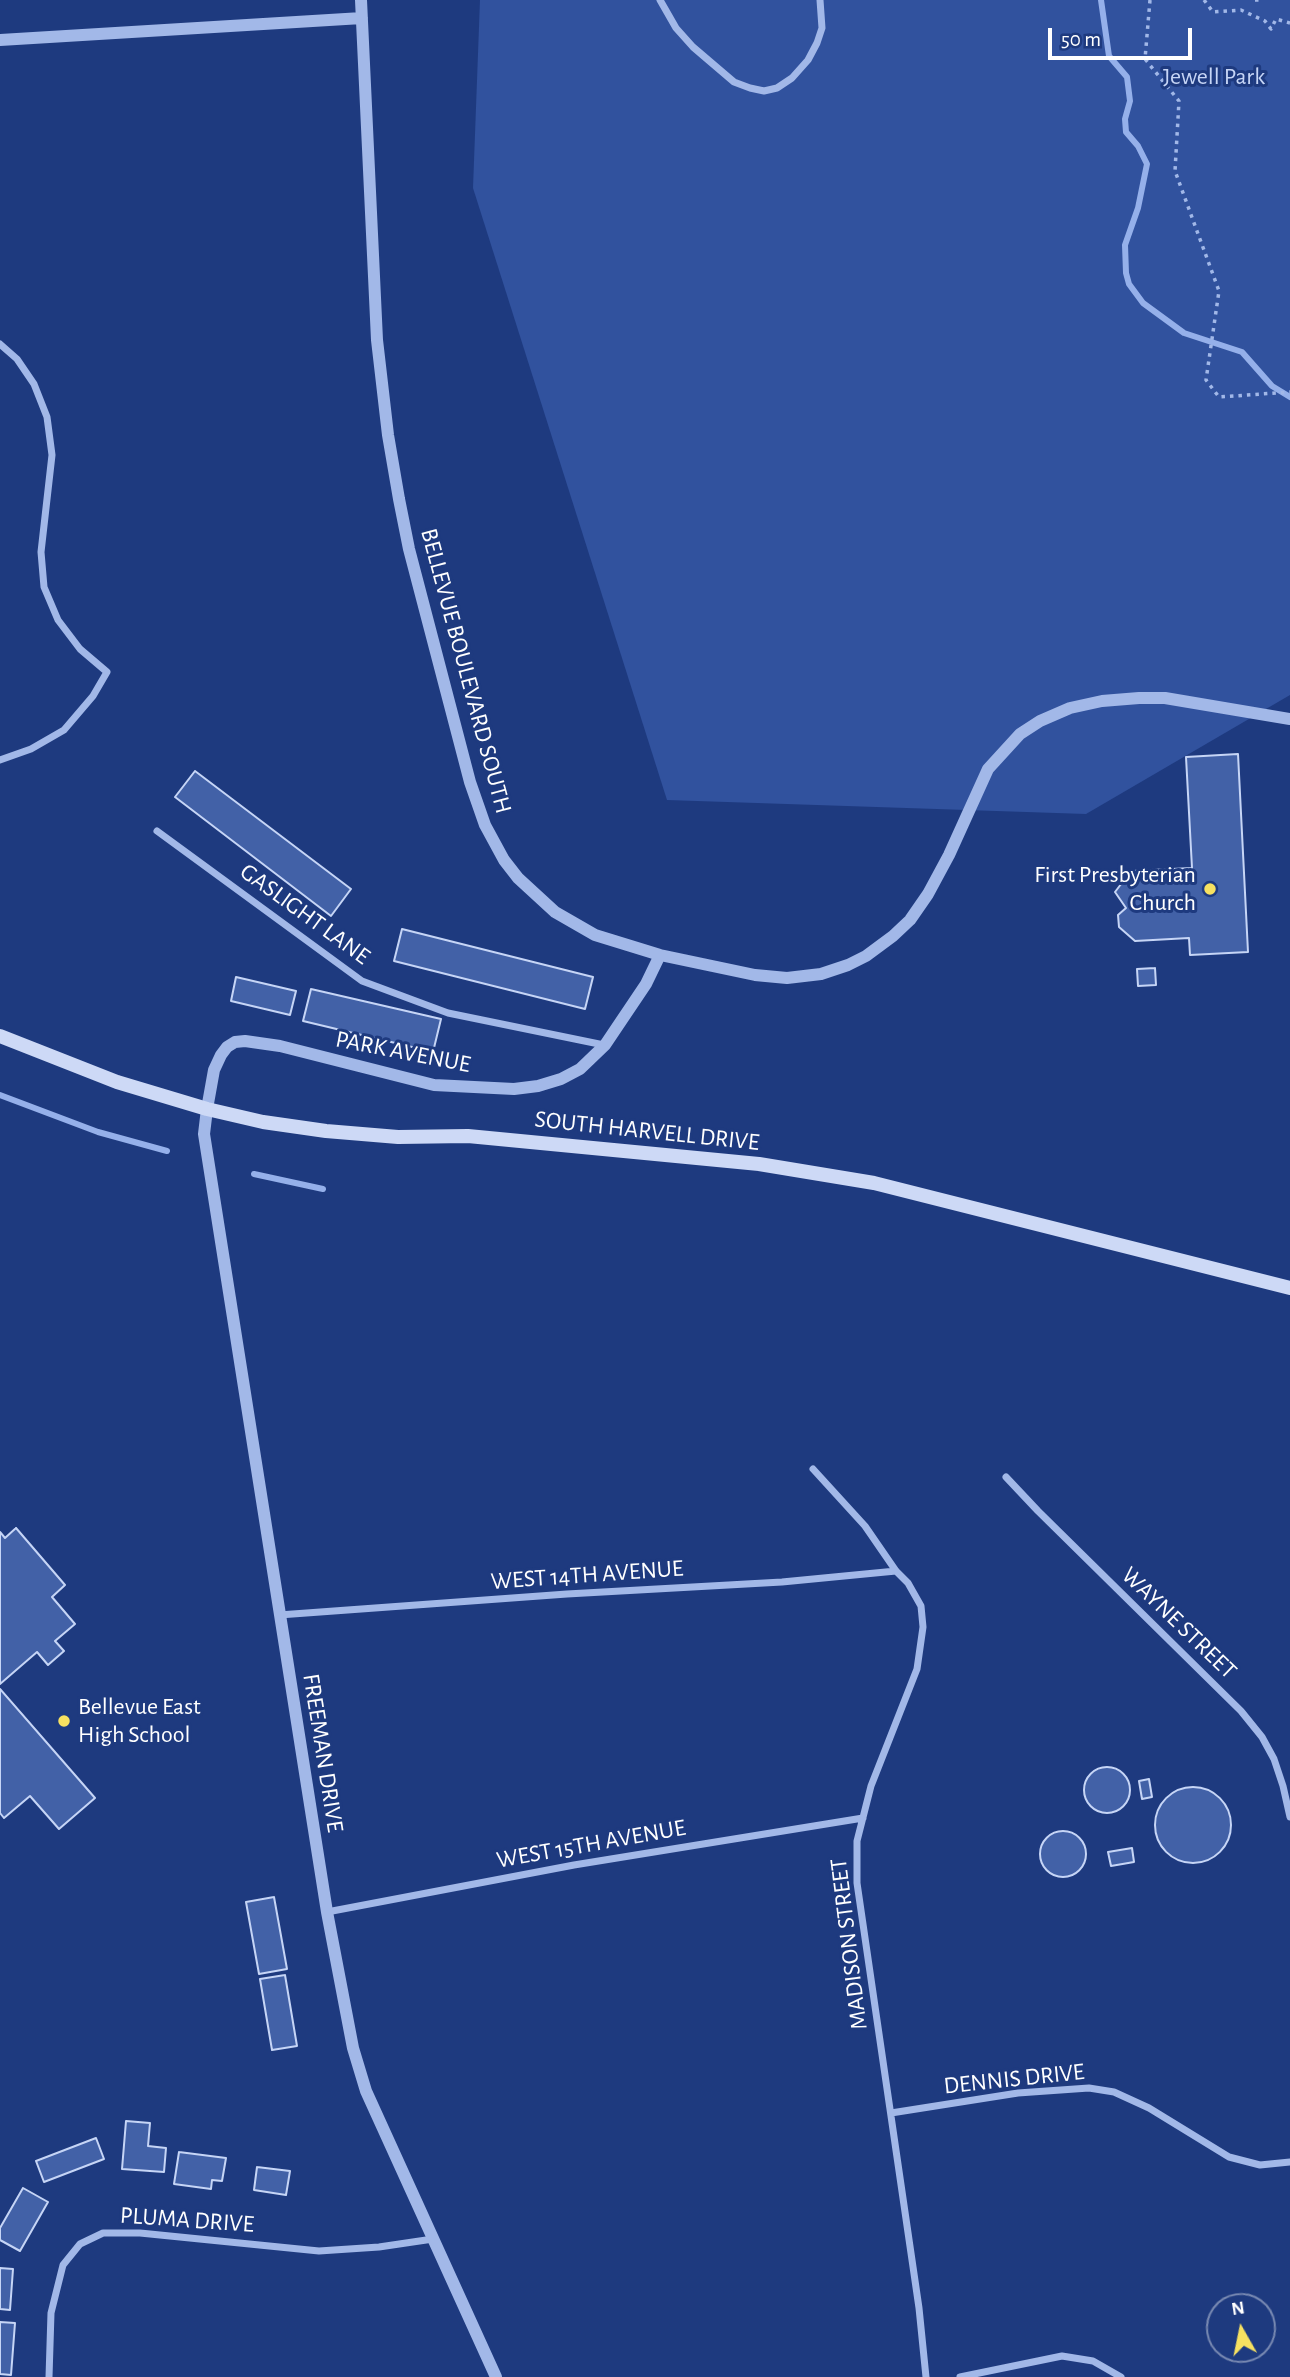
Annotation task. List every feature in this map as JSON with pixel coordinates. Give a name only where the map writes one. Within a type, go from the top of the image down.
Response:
[{"type":"main road","name":"SOUTH HARVELL DRIVE","points":[[0,1035],[117,1082],[207,1109],[263,1122],[326,1131],[398,1137],[468,1136],[760,1164],[874,1183],[1290,1287]]},
{"type":"street","name":"BELLEVUE BOULEVARD SOUTH","points":[[362,0],[375,303],[388,435],[409,549],[470,782],[494,845],[518,878],[540,901],[595,935],[660,955],[755,975],[787,978],[821,974],[866,956],[910,920],[949,855],[988,769],[1020,734],[1053,714],[1102,701],[1164,698],[1290,719]]},
{"type":"street","points":[[670,0],[662,3],[676,28],[694,47],[734,82],[750,89],[764,91],[777,88],[792,78],[808,60],[822,28],[820,0]]},
{"type":"street","points":[[0,40],[362,18]]},
{"type":"street","points":[[0,344],[18,359],[34,384],[47,417],[52,454],[41,552],[44,587],[58,620],[80,649],[107,672],[93,695],[64,730],[31,749],[0,760]]},
{"type":"street","name":"GASLIGHT LANE","points":[[157,831],[362,981],[448,1013],[605,1045]]},
{"type":"street","name":"PARK AVENUE","points":[[207,1109],[214,1070],[221,1055],[235,1042],[281,1046],[434,1084],[514,1089],[561,1079],[580,1069],[605,1045],[646,984],[660,955]]},
{"type":"street","name":"FREEMAN DRIVE","points":[[207,1109],[204,1135],[327,1912],[353,2048],[366,2091],[496,2377]]},
{"type":"street","name":"MADISON STREET","points":[[813,1469],[865,1526],[896,1571],[908,1583],[921,1606],[923,1628],[917,1669],[871,1786],[857,1841],[857,1883],[919,2308],[926,2377]]},
{"type":"street","name":"WAYNE STREET","points":[[1006,1477],[1241,1711],[1262,1737],[1274,1759],[1290,1817]]},
{"type":"street","name":"WEST 14TH AVENUE","points":[[279,1615],[567,1594],[782,1582],[896,1571]]},
{"type":"street","name":"WEST 15TH AVENUE","points":[[327,1912],[574,1865],[863,1818]]},
{"type":"street","name":"DENNIS DRIVE","points":[[891,2113],[1018,2093],[1089,2088],[1114,2092],[1149,2108],[1229,2157],[1261,2165],[1290,2162]]},
{"type":"street","name":"PLUMA DRIVE","points":[[49,2377],[51,2313],[62,2264],[80,2244],[103,2234],[150,2234],[319,2251],[379,2247],[434,2238]]},
{"type":"street","points":[[960,2377],[1062,2356],[1093,2361],[1121,2377]]},
{"type":"path","points":[[1150,0],[1145,59],[1180,101],[1175,171],[1219,291],[1206,380],[1219,397],[1290,392]]},
{"type":"path","points":[[1204,0],[1213,12],[1241,10],[1265,21],[1271,29],[1276,19],[1290,23]]},
{"type":"green space","name":"Jewell Park","points":[[480,0],[1290,0],[1290,695],[1086,814],[667,800],[473,188]]},
{"type":"building","points":[[1238,754],[1248,952],[1190,955],[1189,938],[1135,941],[1119,927],[1118,915],[1126,908],[1115,892],[1131,871],[1192,868],[1186,757]]},
{"type":"building","points":[[195,771],[351,889],[331,916],[175,797]]},
{"type":"building","points":[[402,929],[593,977],[585,1009],[394,961]]},
{"type":"building","points":[[1155,968],[1156,985],[1138,986],[1137,969]]},
{"type":"building","points":[[236,977],[296,991],[290,1015],[231,1001]]},
{"type":"building","points":[[311,989],[441,1019],[433,1052],[303,1021]]},
{"type":"building","name":"Bellevue East High School","points":[[16,1528],[65,1585],[52,1597],[75,1624],[55,1641],[64,1651],[48,1665],[37,1652],[0,1684],[0,1532],[5,1538]]},
{"type":"building","name":"Bellevue East High School","points":[[0,1689],[95,1798],[59,1829],[30,1796],[4,1818],[0,1813]]},
{"type":"building","points":[[1107,1767],[1123,1774],[1130,1790],[1123,1806],[1107,1813],[1091,1806],[1084,1790],[1091,1774]]},
{"type":"building","points":[[1149,1779],[1152,1797],[1142,1799],[1139,1781]]},
{"type":"building","points":[[1193,1787],[1208,1790],[1220,1798],[1228,1810],[1231,1825],[1228,1840],[1220,1852],[1208,1860],[1193,1863],[1178,1860],[1166,1852],[1158,1840],[1155,1825],[1158,1810],[1166,1798],[1178,1790]]},
{"type":"building","points":[[1063,1831],[1079,1838],[1086,1854],[1079,1870],[1063,1877],[1047,1870],[1040,1854],[1047,1838]]},
{"type":"building","points":[[1132,1848],[1134,1862],[1111,1866],[1108,1852]]},
{"type":"building","points":[[274,1897],[287,1969],[259,1974],[246,1902]]},
{"type":"building","points":[[285,1975],[297,2046],[272,2050],[260,1979]]},
{"type":"building","points":[[126,2121],[150,2123],[148,2146],[166,2148],[164,2172],[122,2169]]},
{"type":"building","points":[[96,2138],[104,2159],[44,2182],[36,2161]]},
{"type":"building","points":[[179,2152],[226,2158],[222,2181],[212,2180],[211,2189],[174,2184]]},
{"type":"building","points":[[257,2167],[290,2171],[286,2195],[254,2190]]},
{"type":"building","points":[[23,2188],[48,2202],[20,2251],[0,2240],[0,2228]]},
{"type":"building","points":[[0,2268],[13,2269],[10,2310],[0,2309]]},
{"type":"building","points":[[0,2322],[15,2323],[11,2375],[0,2374]]},
{"type":"waterway","points":[[1101,0],[1109,56],[1127,77],[1130,101],[1125,119],[1126,132],[1138,146],[1147,164],[1138,208],[1125,245],[1129,284],[1143,303],[1184,333],[1242,352],[1272,386],[1290,397]]},
{"type":"waterway","points":[[0,1095],[98,1132],[167,1151]]},
{"type":"waterway","points":[[254,1174],[323,1189]]},
{"type":"place","name":"First Presbyterian Church","points":[[1210,889]]},
{"type":"place","name":"Bellevue East High School","points":[[64,1721]]}]
